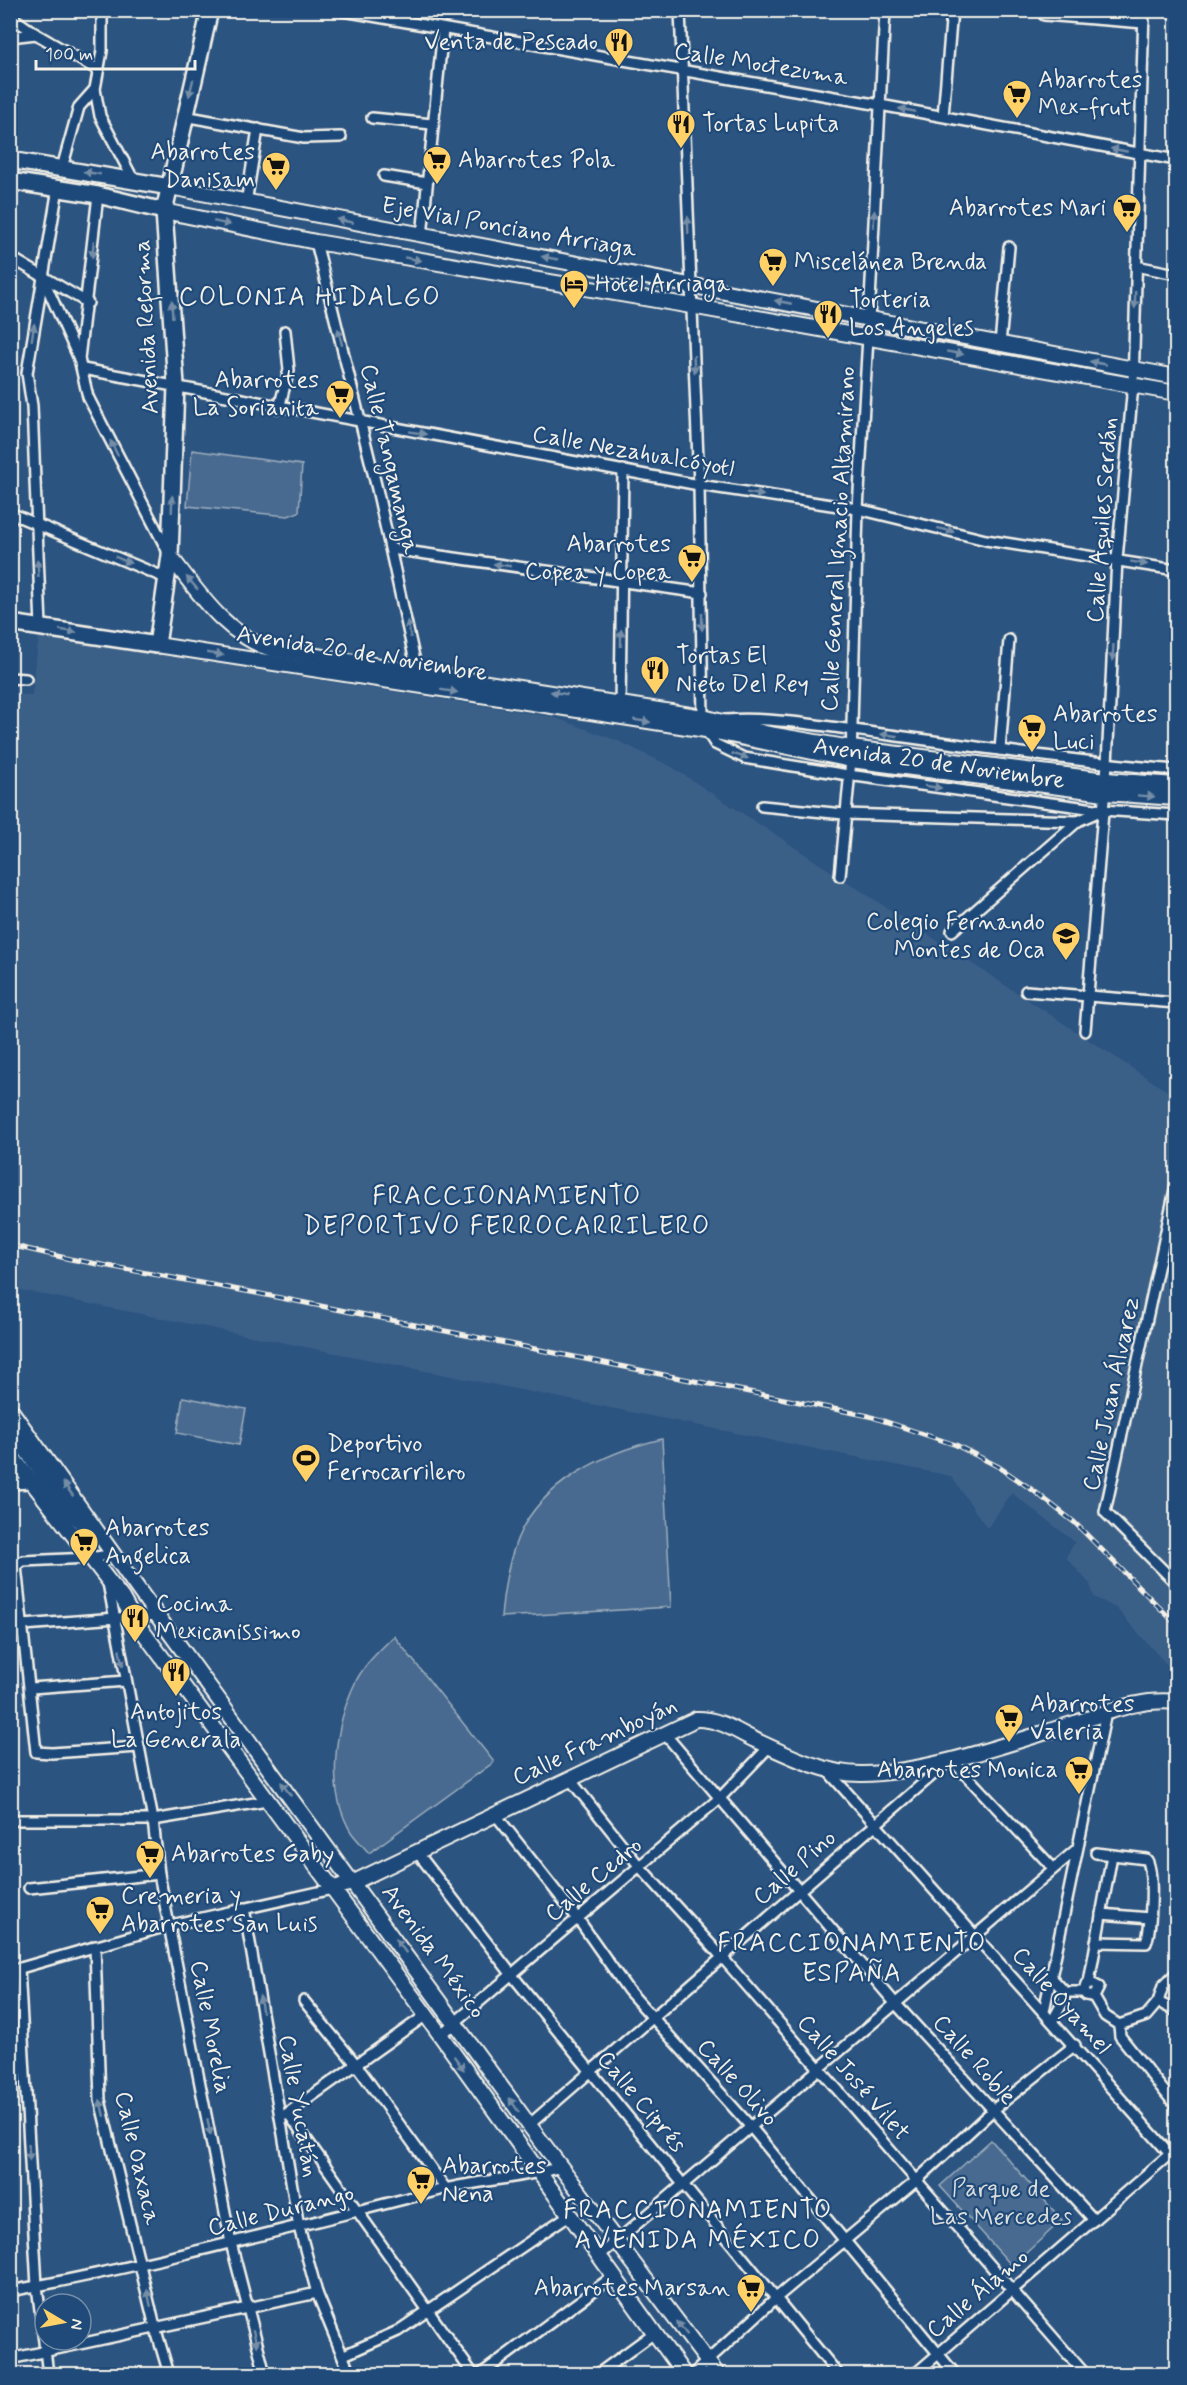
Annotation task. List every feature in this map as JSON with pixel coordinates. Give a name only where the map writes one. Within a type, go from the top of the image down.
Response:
[{"type":"main road","name":"Avenida Reforma","points":[[157,645],[170,556],[176,385],[164,211],[210,10]]},
{"type":"main road","name":"Eje Vial Ponciano Arriaga","points":[[10,160],[133,179],[246,203],[690,283],[869,320],[1176,377]]},
{"type":"main road","name":"Eje Vial Ponciano Arriaga","points":[[10,181],[98,195],[316,242],[868,337],[1176,393]]},
{"type":"main road","name":"Avenida 20 de Noviembre","points":[[170,556],[224,622],[244,638],[272,649],[620,703],[851,754],[1106,786],[1176,798]]},
{"type":"main road","name":"Avenida 20 de Noviembre","points":[[10,623],[620,717],[704,723],[720,720],[851,754]]},
{"type":"main road","name":"Avenida 20 de Noviembre","points":[[1106,786],[1176,785]]},
{"type":"main road","name":"Avenida México","points":[[10,1409],[529,2125],[717,2374]]},
{"type":"main road","name":"Avenida México","points":[[10,1426],[77,1520],[115,1554]]},
{"type":"main road","name":"Avenida México","points":[[10,1454],[107,1579],[133,1618],[206,1713],[267,1801],[426,2015],[612,2277],[684,2374]]},
{"type":"main road","name":"Avenida México","points":[[77,1520],[90,1558]]},
{"type":"main road","name":"Calle Framboyán","points":[[332,1889],[354,1882],[696,1719],[706,1719],[824,1768],[843,1774],[864,1774],[920,1767],[951,1759],[1146,1701],[1176,1702]]},
{"type":"main road","points":[[206,1713],[213,1713],[223,1703]]},
{"type":"street","points":[[102,10],[102,51],[94,89],[100,116],[133,179]]},
{"type":"street","name":"Calle Moctezuma","points":[[338,10],[943,116],[1176,160]]},
{"type":"street","points":[[680,10],[699,485],[704,723]]},
{"type":"street","points":[[869,320],[885,10]]},
{"type":"street","points":[[943,116],[952,10]]},
{"type":"street","name":"Calle Aquiles Serdán","points":[[1085,1031],[1102,810],[1106,786],[1118,559],[1133,385],[1144,10]]},
{"type":"street","points":[[1044,15],[1144,23]]},
{"type":"street","points":[[10,16],[98,70]]},
{"type":"street","points":[[422,236],[443,29]]},
{"type":"street","points":[[10,37],[36,34]]},
{"type":"street","points":[[62,168],[79,108],[94,89]]},
{"type":"street","points":[[184,116],[304,138],[341,137]]},
{"type":"street","points":[[372,118],[432,124]]},
{"type":"street","points":[[246,203],[258,129]]},
{"type":"street","points":[[384,176],[427,183]]},
{"type":"street","points":[[41,627],[32,406],[27,373],[58,188]]},
{"type":"street","points":[[79,359],[88,303],[98,195]]},
{"type":"street","name":"Calle Tangamanga","points":[[316,242],[391,549],[421,686]]},
{"type":"street","points":[[1000,344],[1009,247]]},
{"type":"street","points":[[10,257],[88,303]]},
{"type":"street","points":[[1136,266],[1176,274]]},
{"type":"street","points":[[42,276],[83,369],[87,397],[170,556]]},
{"type":"street","points":[[279,408],[289,370],[285,331]]},
{"type":"street","name":"Calle General Ignacio Altamirano","points":[[840,876],[851,754],[858,509],[868,337]]},
{"type":"street","name":"Calle Nezahualcóyotl","points":[[83,369],[176,385],[279,408],[699,485],[858,509],[986,540],[1118,559],[1176,570]]},
{"type":"street","points":[[620,717],[623,470]]},
{"type":"street","points":[[10,513],[168,579]]},
{"type":"street","points":[[391,549],[702,593]]},
{"type":"street","points":[[1000,750],[1009,640]]},
{"type":"street","points":[[10,678],[26,679]]},
{"type":"street","name":"Avenida 20 de Noviembre","points":[[720,720],[751,720],[850,730],[1107,764],[1176,770]]},
{"type":"street","name":"Avenida 20 de Noviembre","points":[[704,723],[715,744],[744,758],[848,775],[1102,810],[1176,815]]},
{"type":"street","points":[[762,807],[844,814],[1078,820]]},
{"type":"street","points":[[952,931],[1078,820],[1102,810]]},
{"type":"street","points":[[1026,991],[1176,1004]]},
{"type":"street","name":"Calle Juan Álvarez","points":[[1176,1185],[1106,1512],[1176,1583]]},
{"type":"street","points":[[10,1484],[32,1483]]},
{"type":"street","points":[[115,1554],[90,1558],[23,1562],[16,1566],[36,1752],[138,1747]]},
{"type":"street","name":"Calle Morelia","points":[[107,1579],[153,1820],[159,1874],[171,1925],[231,2243],[265,2374]]},
{"type":"street","points":[[23,1625],[158,1615]]},
{"type":"street","points":[[30,1688],[126,1681]]},
{"type":"street","points":[[1044,2011],[1106,1713]]},
{"type":"street","name":"Calle Roble","points":[[664,1733],[895,2003],[1094,2220]]},
{"type":"street","name":"Calle Cedro","points":[[439,2036],[721,1797],[769,1746]]},
{"type":"street","points":[[951,1759],[1053,1868]]},
{"type":"street","name":"Calle Pino","points":[[529,2125],[951,1759]]},
{"type":"street","name":"Calle Oyamel","points":[[824,1768],[1173,2153]]},
{"type":"street","name":"Calle José Vilet","points":[[569,1778],[639,1867],[819,2067],[1085,2374]]},
{"type":"street","points":[[10,1820],[153,1820],[267,1801]]},
{"type":"street","name":"Calle Olivo","points":[[495,1814],[652,2018],[750,2126],[955,2374]]},
{"type":"street","points":[[598,2257],[975,1933],[1077,1849]]},
{"type":"street","name":"Calle Ciprés","points":[[417,1852],[512,1976],[838,2374]]},
{"type":"street","points":[[1096,1853],[1150,1862],[1150,1918],[1146,1943],[1096,1942]]},
{"type":"street","points":[[1084,1992],[1089,1982],[1112,1855]]},
{"type":"street","points":[[29,1888],[159,1874]]},
{"type":"street","points":[[38,2292],[15,1969],[171,1925],[332,1889]]},
{"type":"street","name":"Calle Yucatán","points":[[244,1908],[285,2116],[299,2227],[317,2293],[350,2374]]},
{"type":"street","points":[[1101,1914],[1150,1918]]},
{"type":"street","name":"Calle Oaxaca","points":[[95,1946],[100,2100],[142,2264],[155,2327],[169,2374]]},
{"type":"street","points":[[1119,2025],[1146,2016],[1158,2002],[1163,1986],[1176,1973]]},
{"type":"street","points":[[1051,1977],[1065,1992],[1084,1992],[1094,1997],[1105,2016],[1119,2025]]},
{"type":"street","points":[[1089,1982],[1099,1987],[1094,1997]]},
{"type":"street","points":[[1053,2020],[1064,2000],[1065,1992]]},
{"type":"street","points":[[303,2001],[355,2063],[446,2189]]},
{"type":"street","points":[[1158,2002],[1176,2011]]},
{"type":"street","points":[[426,2015],[355,2063],[285,2116],[359,2213],[472,2374]]},
{"type":"street","points":[[1119,2025],[1120,2036],[1176,2106]]},
{"type":"street","points":[[693,2374],[776,2298],[916,2181],[993,2110],[1075,2045]]},
{"type":"street","name":"Calle Álamo","points":[[915,2374],[1173,2153]]},
{"type":"street","name":"Calle Durango","points":[[10,2291],[142,2264],[359,2213],[446,2189],[561,2167]]},
{"type":"street","points":[[344,2355],[398,2331],[569,2215]]},
{"type":"street","points":[[481,2374],[612,2277]]},
{"type":"street","points":[[93,2341],[246,2306],[317,2293]]},
{"type":"street","points":[[598,2374],[654,2333]]},
{"type":"street","points":[[10,2359],[41,2352]]},
{"type":"street","points":[[45,2352],[48,2374]]},
{"type":"shaded area","points":[[39,636],[553,717],[618,741],[670,766],[1176,1097],[1176,1675],[1116,1608],[1094,1597],[1090,1584],[1066,1557],[1075,1542],[1012,1493],[987,1528],[951,1476],[11,1288],[10,756],[18,753],[20,695],[32,695]]},
{"type":"green space","points":[[192,450],[302,465],[299,512],[288,516],[187,506]]},
{"type":"green space","points":[[183,1397],[246,1409],[239,1445],[177,1433]]},
{"type":"green space","points":[[662,1439],[671,1607],[501,1617],[506,1580],[515,1545],[525,1523],[539,1505],[556,1488],[596,1462],[618,1452]]},
{"type":"green space","points":[[394,1636],[494,1762],[369,1853],[351,1832],[343,1815],[336,1777],[338,1736],[356,1681],[368,1663]]},
{"type":"green space","name":"Parque de Las Mercedes","points":[[991,2140],[1062,2220],[1012,2266],[940,2186]]},
{"type":"railway","points":[[10,1245],[70,1259],[256,1293],[869,1416],[956,1445],[999,1467],[1074,1522],[1176,1624]]},
{"type":"place","name":"Venta de Pescado","points":[[619,68]]},
{"type":"place","name":"Abarrotes Mex-frut","points":[[1017,120]]},
{"type":"place","name":"Tortas Lupita","points":[[681,150]]},
{"type":"place","name":"Abarrotes Pola","points":[[437,186]]},
{"type":"place","name":"Abarrotes Danisam","points":[[276,192]]},
{"type":"place","name":"Abarrotes Mari","points":[[1127,234]]},
{"type":"place","name":"Miscelánea Brenda","points":[[773,288]]},
{"type":"place","name":"Hotel Arriaga","points":[[574,310]]},
{"type":"place","name":"Torteria Los Angeles","points":[[828,340]]},
{"type":"place","name":"Abarrotes La Sorianita","points":[[340,420]]},
{"type":"place","name":"Abarrotes Copea y Copea","points":[[692,584]]},
{"type":"place","name":"Tortas El Nieto Del Rey","points":[[655,696]]},
{"type":"place","name":"Abarrotes Luci","points":[[1032,754]]},
{"type":"place","name":"Colegio Fernando Montes de Oca","points":[[1066,962]]},
{"type":"place","name":"Deportivo Ferrocarrilero","points":[[306,1484]]},
{"type":"place","name":"Abarrotes Angelica","points":[[84,1568]]},
{"type":"place","name":"Cocina Mexicanissimo","points":[[135,1644]]},
{"type":"place","name":"Antojitos La Generala","points":[[176,1698]]},
{"type":"place","name":"Abarrotes Valeria","points":[[1009,1744]]},
{"type":"place","name":"Abarrotes Monica","points":[[1079,1796]]},
{"type":"place","name":"Abarrotes Gaby","points":[[150,1880]]},
{"type":"place","name":"Cremeria y Abarrotes San Luis","points":[[100,1936]]},
{"type":"place","name":"Abarrotes Nena","points":[[421,2206]]},
{"type":"place","name":"Abarrotes Marsan","points":[[751,2314]]},
{"type":"district","name":"COLONIA HIDALGO","points":[[310,298]]},
{"type":"district","name":"FRACCIONAMIENTO DEPORTIVO FERROCARRILERO","points":[[507,1212]]},
{"type":"district","name":"FRACCIONAMIENTO ESPAÑA","points":[[852,1959]]},
{"type":"district","name":"FRACCIONAMIENTO AVENIDA MÉXICO","points":[[698,2226]]}]
